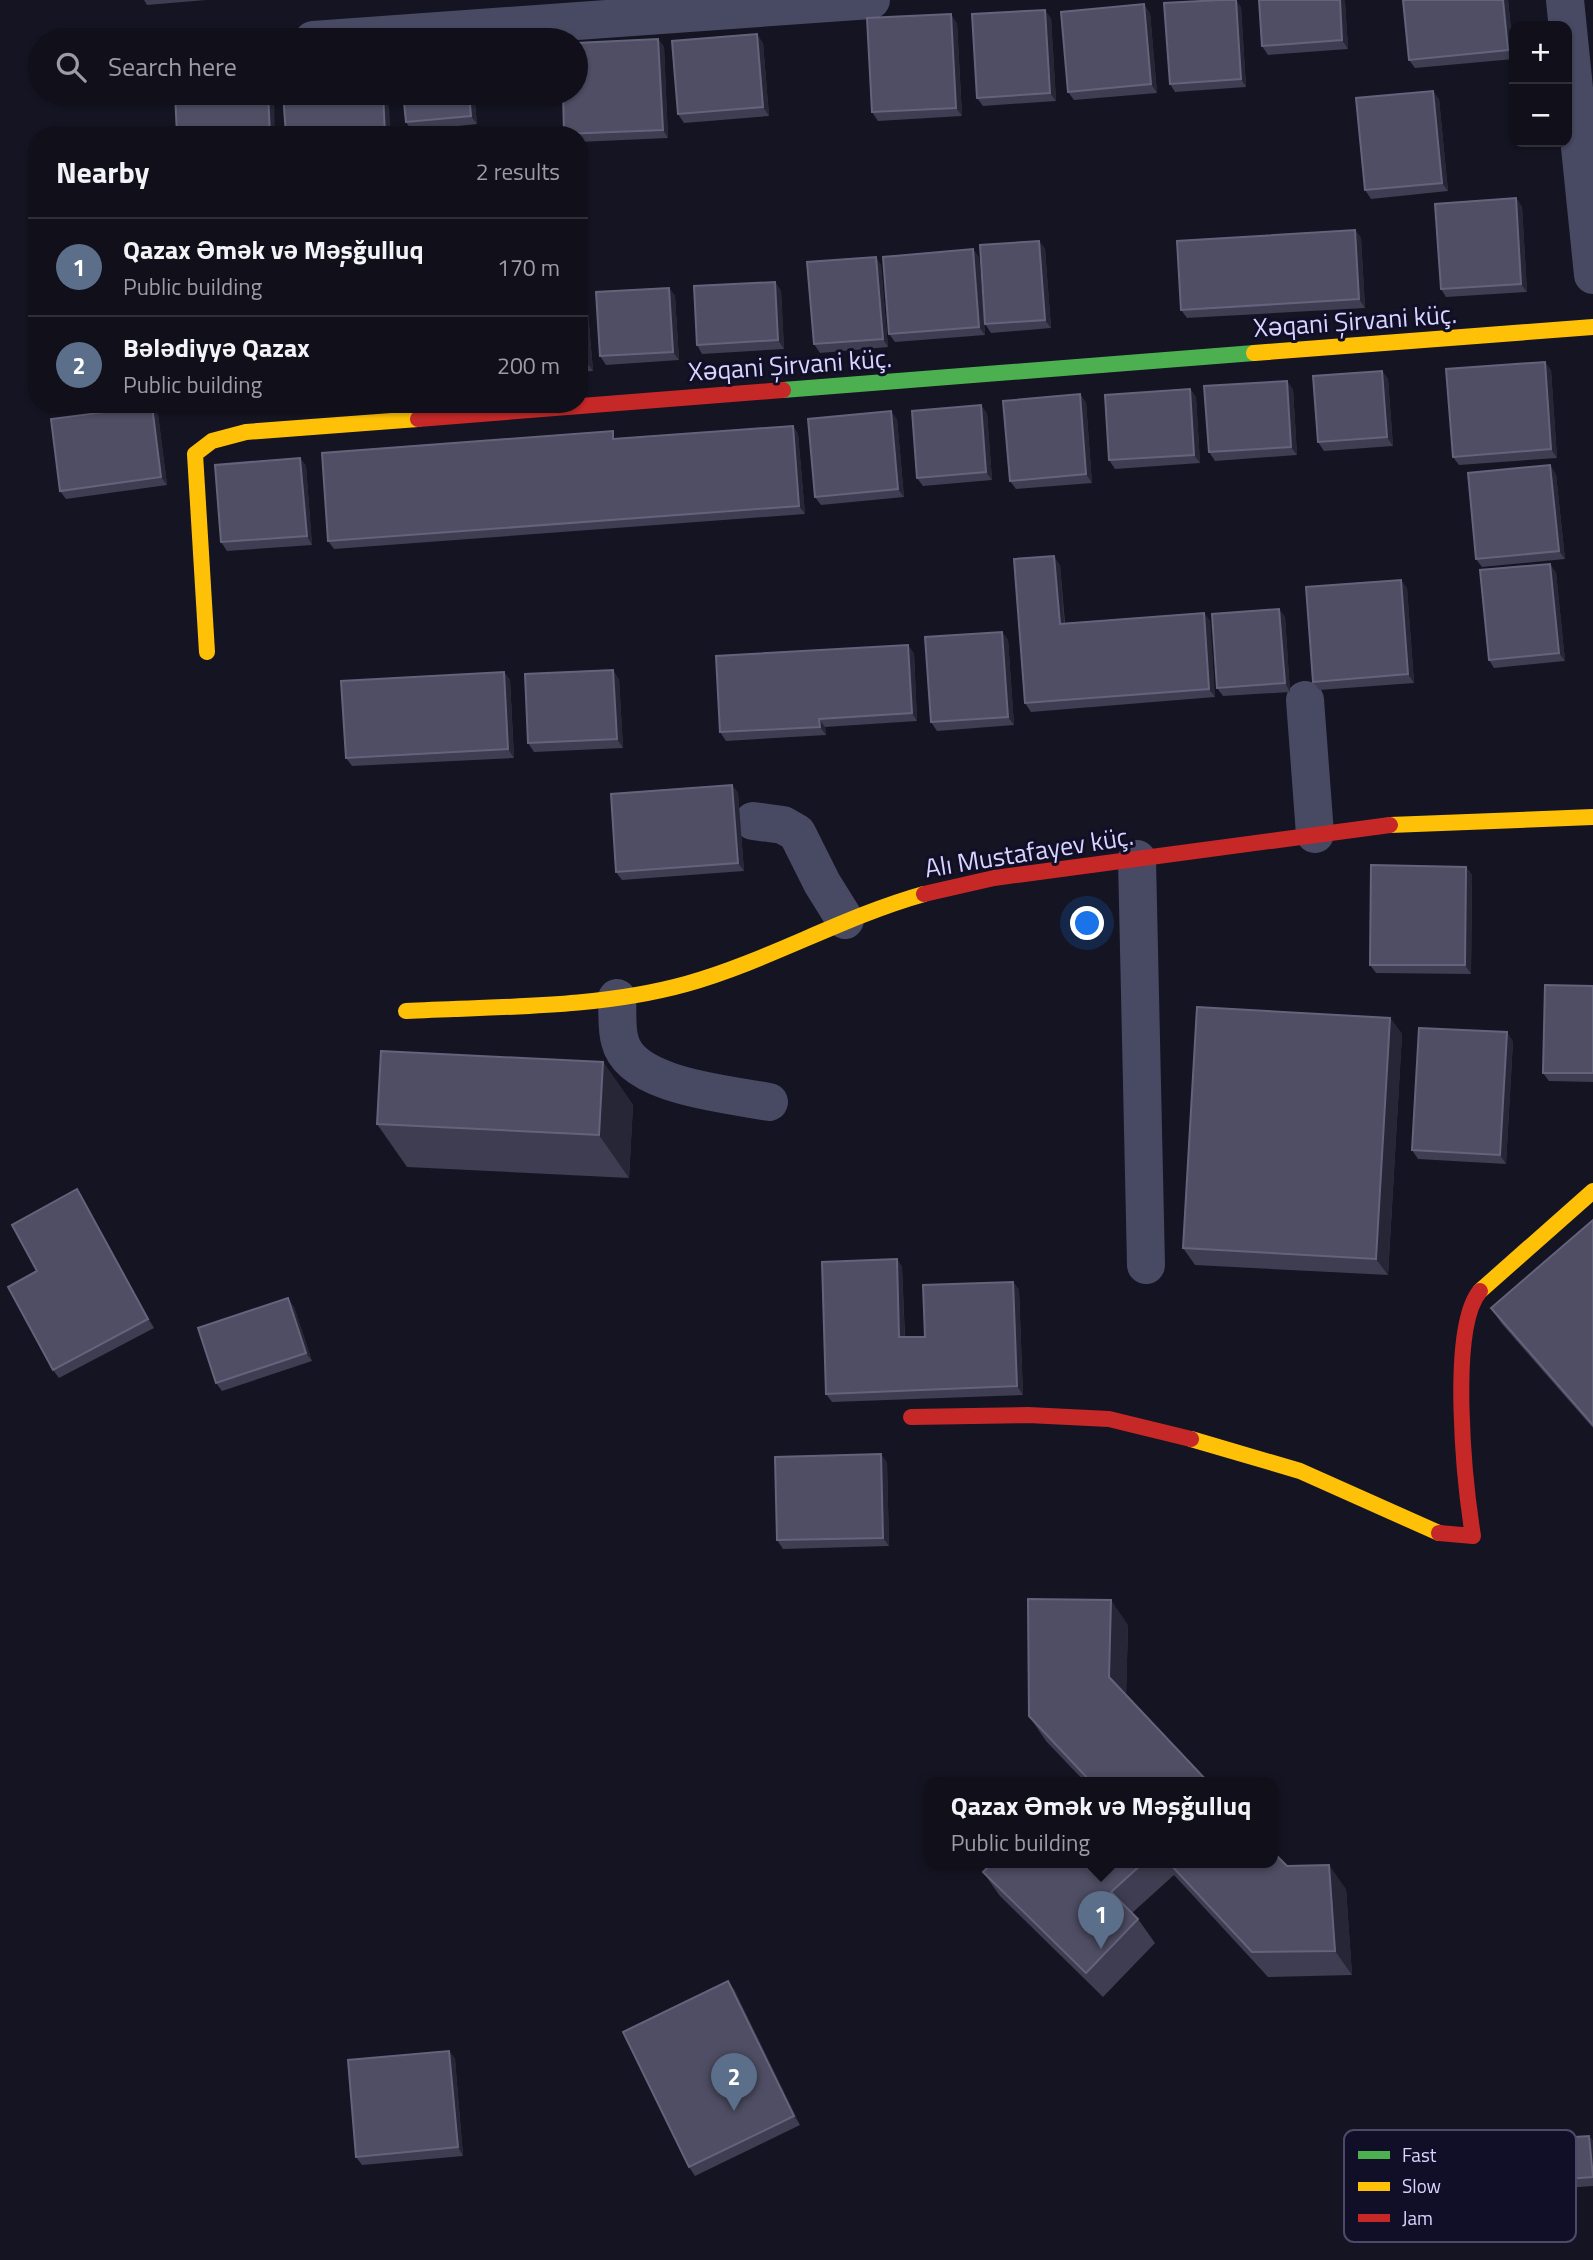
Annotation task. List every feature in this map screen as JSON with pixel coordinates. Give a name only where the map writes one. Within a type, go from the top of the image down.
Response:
[{"type":"street","points":[[480,28],[870,0]]},
{"type":"street","points":[[1565,0],[1593,275]]},
{"type":"street","name":"Xəqani Şirvani küç.","points":[[588,406],[1593,327]]},
{"type":"street","name":"Xəqani Şirvani küç.","points":[[207,652],[195,454],[203,443],[220,437],[288,429],[493,413]]},
{"type":"street","points":[[1305,701],[1315,834]]},
{"type":"street","name":"Alı Mustafayev küç.","points":[[406,1010],[617,998],[683,985],[772,954],[845,920],[939,889],[1315,834],[1441,821],[1593,817]]},
{"type":"street","points":[[753,821],[783,825],[797,833],[821,883],[845,920]]},
{"type":"street","points":[[1137,859],[1146,1265]]},
{"type":"street","points":[[617,998],[620,1043],[636,1065],[663,1080],[769,1102]]},
{"type":"street","points":[[911,1417],[1028,1415],[1110,1419],[1181,1436],[1300,1471],[1440,1533],[1473,1536],[1463,1470],[1464,1342],[1472,1301],[1489,1281],[1593,1191]]},
{"type":"building","points":[[1236,0],[1241,79],[1170,84],[1164,3]]},
{"type":"building","points":[[1259,0],[1340,0],[1342,40],[1262,46]]},
{"type":"building","points":[[1403,0],[1503,0],[1508,50],[1409,60]]},
{"type":"building","points":[[1144,4],[1151,84],[1068,92],[1061,12]]},
{"type":"building","points":[[1045,10],[1050,93],[977,98],[972,14]]},
{"type":"building","points":[[951,14],[956,108],[872,112],[867,18]]},
{"type":"building","points":[[757,34],[763,107],[678,114],[672,41]]},
{"type":"building","points":[[658,39],[663,130],[588,133],[588,126],[564,126],[563,105],[588,105],[588,42]]},
{"type":"building","points":[[1433,91],[1442,183],[1365,190],[1356,98]]},
{"type":"building","points":[[176,105],[269,105],[270,126],[177,126]]},
{"type":"building","points":[[284,105],[384,105],[385,126],[285,126]]},
{"type":"building","points":[[404,105],[470,105],[471,116],[406,122]]},
{"type":"building","points":[[1516,198],[1521,284],[1441,289],[1435,204]]},
{"type":"building","points":[[1355,230],[1359,299],[1181,310],[1177,241]]},
{"type":"building","points":[[1039,241],[1045,320],[985,324],[980,245]]},
{"type":"building","points":[[973,249],[979,327],[889,334],[883,257]]},
{"type":"building","points":[[876,257],[883,339],[814,344],[807,262]]},
{"type":"building","points":[[775,282],[778,340],[697,345],[694,286]]},
{"type":"building","points":[[669,288],[673,352],[600,356],[596,292]]},
{"type":"building","points":[[1545,362],[1551,449],[1453,457],[1446,369]]},
{"type":"building","points":[[1382,371],[1387,437],[1318,442],[1313,376]]},
{"type":"building","points":[[1287,381],[1291,447],[1209,452],[1204,386]]},
{"type":"building","points":[[1190,389],[1194,455],[1109,460],[1105,395]]},
{"type":"building","points":[[1080,394],[1086,474],[1010,481],[1003,401]]},
{"type":"building","points":[[981,405],[986,472],[917,478],[912,411]]},
{"type":"building","points":[[891,411],[898,489],[815,497],[808,419]]},
{"type":"building","points":[[98,413],[153,413],[161,477],[60,491],[51,419]]},
{"type":"building","points":[[793,426],[799,506],[328,541],[322,453],[613,431],[613,439]]},
{"type":"building","points":[[300,458],[307,536],[221,542],[215,465]]},
{"type":"building","points":[[1550,465],[1559,551],[1476,559],[1468,473]]},
{"type":"building","points":[[1054,556],[1060,624],[1204,613],[1209,689],[1025,703],[1014,559]]},
{"type":"building","points":[[1550,564],[1559,653],[1489,660],[1480,570]]},
{"type":"building","points":[[1401,580],[1408,674],[1313,682],[1306,587]]},
{"type":"building","points":[[1279,609],[1285,683],[1217,688],[1212,614]]},
{"type":"building","points":[[1002,632],[1008,717],[931,722],[925,637]]},
{"type":"building","points":[[908,645],[912,713],[819,719],[820,727],[720,732],[716,656]]},
{"type":"building","points":[[613,670],[617,739],[528,743],[525,674]]},
{"type":"building","points":[[504,672],[508,749],[346,758],[341,681]]},
{"type":"building","points":[[732,785],[738,863],[616,872],[611,794]]},
{"type":"building","points":[[1371,865],[1466,867],[1465,965],[1370,965]]},
{"type":"building","points":[[1545,985],[1593,986],[1593,1073],[1543,1073]]},
{"type":"building","points":[[1197,1007],[1390,1018],[1376,1259],[1183,1248]]},
{"type":"building","points":[[1419,1028],[1507,1032],[1500,1155],[1412,1150]]},
{"type":"building","points":[[381,1051],[603,1062],[599,1135],[377,1124]]},
{"type":"building","points":[[77,1189],[148,1319],[53,1370],[8,1287],[37,1271],[12,1225]]},
{"type":"building","points":[[1593,1220],[1593,1425],[1491,1308]]},
{"type":"building","points":[[897,1259],[899,1337],[925,1337],[923,1285],[1013,1282],[1017,1386],[826,1394],[822,1262]]},
{"type":"building","points":[[288,1298],[306,1353],[216,1383],[198,1328]]},
{"type":"building","points":[[881,1454],[883,1538],[777,1540],[775,1457]]},
{"type":"building","points":[[1028,1599],[1111,1600],[1109,1677],[1203,1777],[1086,1777],[1029,1716]]},
{"type":"building","points":[[1278,1857],[1287,1866],[1329,1865],[1335,1951],[1252,1952],[1174,1868],[1278,1868]]},
{"type":"building","points":[[987,1868],[1087,1868],[1097,1877],[1107,1868],[1137,1868],[1111,1892],[1138,1919],[1086,1973],[983,1872]]},
{"type":"building","points":[[728,1981],[794,2116],[689,2167],[623,2032]]},
{"type":"building","points":[[449,2051],[458,2147],[356,2157],[348,2060]]},
{"type":"building","points":[[1589,2136],[1593,2177],[1576,2178],[1576,2137]]},
{"type":"traffic: fast","points":[[783,390],[1254,353]]},
{"type":"traffic: slow","points":[[1254,353],[1593,327]]},
{"type":"traffic: slow","points":[[207,652],[195,454],[212,441],[246,432],[418,419]]},
{"type":"traffic: slow","points":[[1390,825],[1593,817]]},
{"type":"traffic: slow","points":[[406,1011],[547,1005],[652,992],[716,974],[924,894]]},
{"type":"traffic: slow","points":[[1480,1291],[1593,1191]]},
{"type":"traffic: slow","points":[[1191,1439],[1300,1471],[1439,1533]]},
{"type":"traffic: jam","points":[[588,405],[783,390]]},
{"type":"traffic: jam","points":[[418,419],[494,413]]},
{"type":"traffic: jam","points":[[924,894],[994,878],[1390,825]]},
{"type":"traffic: jam","points":[[1439,1533],[1473,1536],[1463,1447],[1462,1372],[1464,1338],[1470,1310],[1480,1291]]},
{"type":"traffic: jam","points":[[911,1417],[1028,1415],[1109,1419],[1191,1439]]},
{"type":"place","name":"Qazax Əmək və Məşğulluq","points":[[1101,1949]]},
{"type":"place","name":"Bələdiyyə Qazax","points":[[734,2111]]}]
